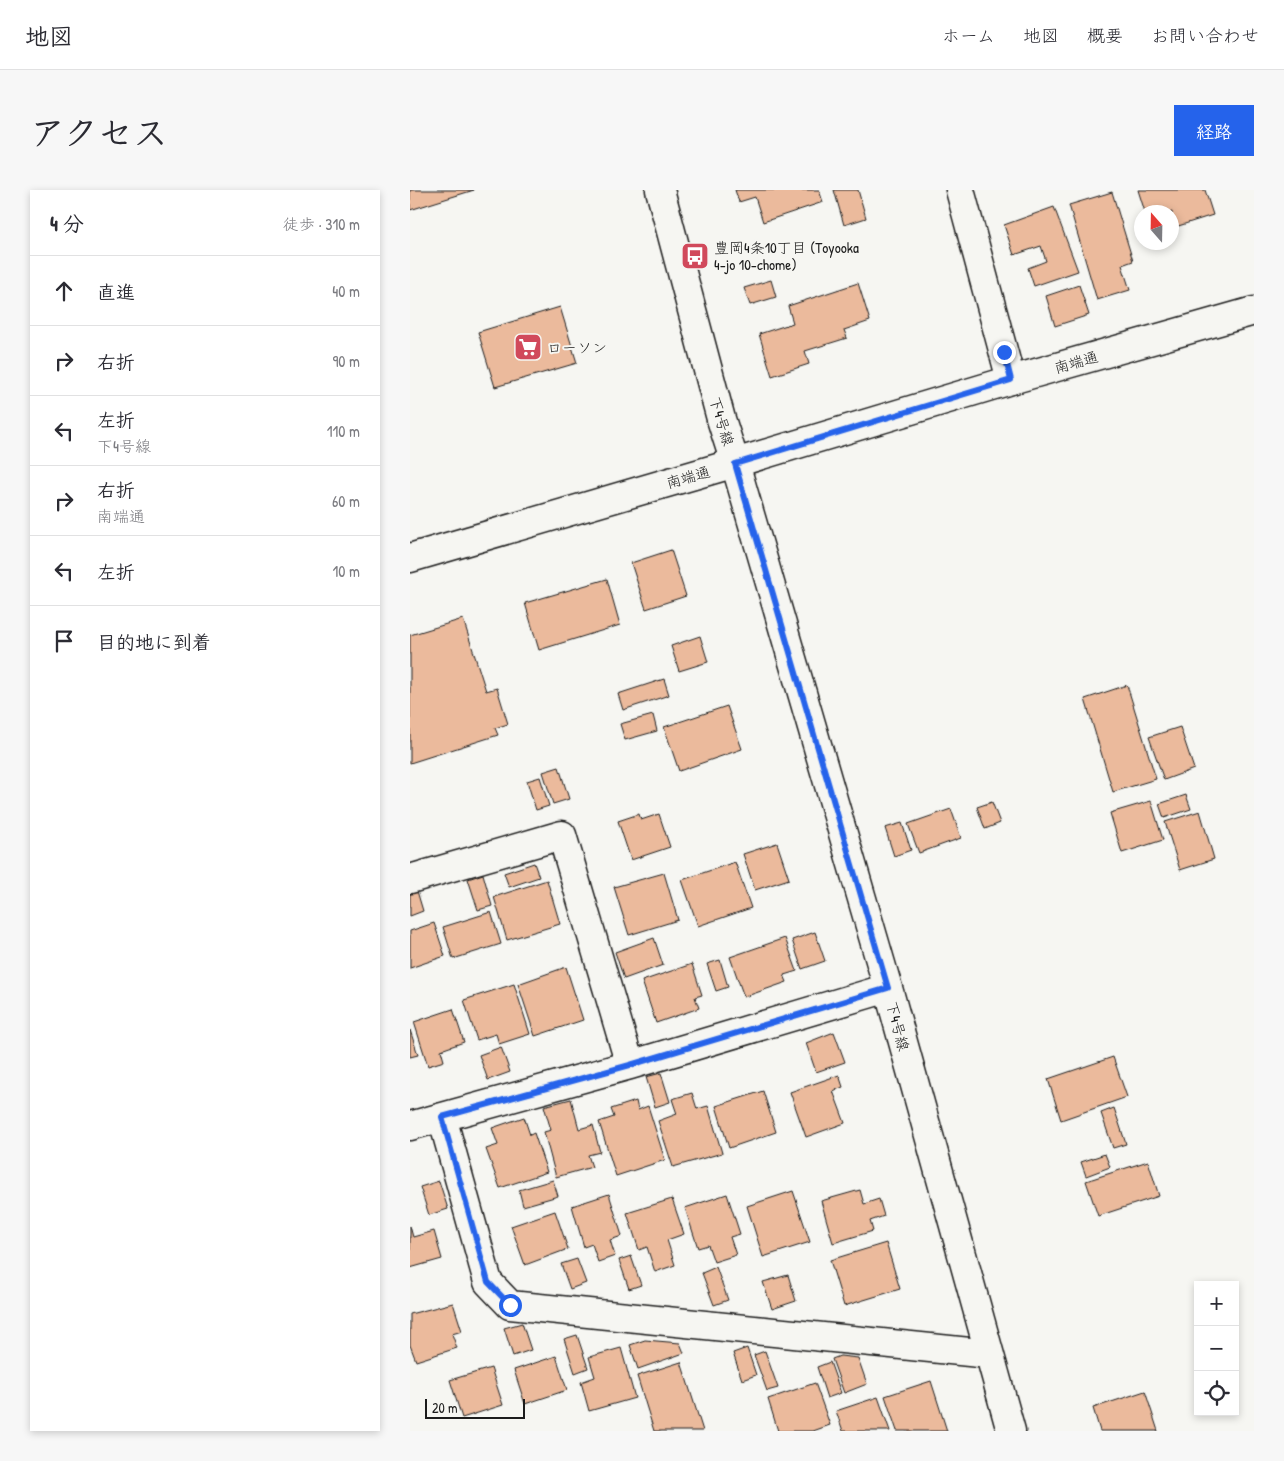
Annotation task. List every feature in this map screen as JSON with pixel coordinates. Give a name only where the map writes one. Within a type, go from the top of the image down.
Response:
[{"type":"street","name":"下4号線","points":[[660,190],[721,419],[888,988],[1011,1431]]},
{"type":"street","points":[[960,190],[1011,380]]},
{"type":"street","name":"南端通","points":[[410,558],[735,464],[1011,380],[1254,311]]},
{"type":"street","points":[[410,879],[562,835],[630,1065]]},
{"type":"street","points":[[410,1126],[630,1065],[888,988]]},
{"type":"street","points":[[442,1117],[488,1282],[510,1305],[989,1354]]},
{"type":"building","points":[[410,190],[474,190],[410,210]]},
{"type":"building","points":[[735,190],[819,190],[823,202],[763,222],[755,197],[739,202]]},
{"type":"building","points":[[834,190],[858,190],[866,218],[844,225]]},
{"type":"building","points":[[1138,190],[1205,190],[1213,215],[1179,226],[1179,205],[1143,205]]},
{"type":"building","points":[[1112,192],[1133,261],[1122,265],[1130,290],[1097,300],[1069,205]]},
{"type":"building","points":[[1054,207],[1078,271],[1034,286],[1028,268],[1046,261],[1041,246],[1014,255],[1004,225]]},
{"type":"building","points":[[771,280],[776,297],[750,305],[744,288]]},
{"type":"building","points":[[858,283],[870,321],[844,330],[847,338],[805,351],[809,364],[772,376],[759,334],[793,323],[788,306]]},
{"type":"building","points":[[1079,285],[1089,315],[1055,326],[1046,296]]},
{"type":"building","name":"ローソン","points":[[560,307],[577,363],[495,387],[478,332]]},
{"type":"building","points":[[671,550],[686,596],[646,609],[631,563]]},
{"type":"building","points":[[607,579],[620,625],[539,650],[525,603]]},
{"type":"building","points":[[463,619],[486,691],[497,688],[508,724],[495,728],[498,735],[410,763],[410,635]]},
{"type":"building","points":[[700,636],[708,662],[679,671],[671,646]]},
{"type":"building","points":[[664,679],[669,695],[623,710],[618,694]]},
{"type":"building","points":[[1127,685],[1156,779],[1113,792],[1085,699]]},
{"type":"building","points":[[727,706],[742,749],[679,771],[664,727]]},
{"type":"building","points":[[653,715],[657,731],[625,740],[620,724]]},
{"type":"building","points":[[1180,727],[1194,769],[1164,780],[1149,737]]},
{"type":"building","points":[[559,767],[569,799],[553,804],[543,772]]},
{"type":"building","points":[[540,777],[549,806],[536,810],[527,781]]},
{"type":"building","points":[[1186,795],[1191,809],[1164,818],[1159,804]]},
{"type":"building","points":[[1151,801],[1163,840],[1122,853],[1110,813]]},
{"type":"building","points":[[992,802],[1000,823],[985,829],[977,807]]},
{"type":"building","points":[[951,809],[961,838],[919,853],[908,824]]},
{"type":"building","points":[[1200,811],[1214,859],[1180,870],[1165,822]]},
{"type":"building","points":[[639,814],[641,820],[659,814],[670,847],[631,860],[618,821]]},
{"type":"building","points":[[902,823],[911,850],[894,856],[885,828]]},
{"type":"building","points":[[777,843],[789,879],[755,890],[743,854]]},
{"type":"building","points":[[735,862],[751,908],[698,926],[682,880]]},
{"type":"building","points":[[534,863],[539,877],[509,887],[504,873]]},
{"type":"building","points":[[664,873],[678,920],[629,935],[614,887]]},
{"type":"building","points":[[483,874],[492,906],[478,910],[468,879]]},
{"type":"building","points":[[547,880],[560,924],[507,940],[494,897]]},
{"type":"building","points":[[417,891],[423,911],[410,916],[410,894]]},
{"type":"building","points":[[491,912],[501,944],[453,959],[443,927]]},
{"type":"building","points":[[434,923],[445,956],[410,968],[410,931]]},
{"type":"building","points":[[815,932],[825,961],[802,969],[792,940]]},
{"type":"building","points":[[654,938],[663,965],[624,979],[615,952]]},
{"type":"building","points":[[785,938],[797,971],[784,975],[787,982],[744,997],[730,957]]},
{"type":"building","points":[[720,960],[728,987],[716,991],[707,964]]},
{"type":"building","points":[[692,964],[702,995],[695,997],[699,1008],[656,1023],[642,981]]},
{"type":"building","points":[[566,967],[583,1020],[535,1036],[518,984]]},
{"type":"building","points":[[514,984],[530,1034],[499,1044],[496,1034],[477,1040],[464,1000]]},
{"type":"building","points":[[453,1009],[464,1042],[441,1050],[444,1061],[428,1066],[414,1022]]},
{"type":"building","points":[[410,1030],[418,1055],[410,1057]]},
{"type":"building","points":[[834,1032],[845,1062],[816,1072],[806,1043]]},
{"type":"building","points":[[501,1047],[510,1072],[488,1080],[479,1055]]},
{"type":"building","points":[[1113,1057],[1127,1097],[1061,1120],[1048,1079]]},
{"type":"building","points":[[661,1073],[670,1102],[655,1107],[646,1077]]},
{"type":"building","points":[[839,1075],[843,1087],[833,1091],[845,1123],[806,1137],[790,1092]]},
{"type":"building","points":[[763,1091],[776,1132],[729,1148],[716,1106]]},
{"type":"building","points":[[692,1093],[697,1109],[708,1106],[722,1153],[673,1167],[658,1121],[677,1114],[672,1099]]},
{"type":"building","points":[[571,1099],[579,1129],[593,1125],[600,1152],[588,1155],[592,1167],[556,1177],[544,1132],[551,1130],[544,1106]]},
{"type":"building","points":[[636,1101],[638,1110],[648,1106],[665,1160],[616,1176],[599,1122],[614,1117],[611,1109]]},
{"type":"building","points":[[1114,1108],[1126,1144],[1113,1148],[1101,1113]]},
{"type":"building","points":[[524,1117],[530,1135],[534,1133],[547,1172],[500,1188],[486,1149],[498,1145],[492,1128]]},
{"type":"building","points":[[1105,1154],[1110,1167],[1086,1176],[1081,1162]]},
{"type":"building","points":[[1148,1161],[1159,1196],[1098,1216],[1086,1181]]},
{"type":"building","points":[[553,1180],[558,1196],[523,1206],[519,1190]]},
{"type":"building","points":[[439,1181],[448,1209],[429,1215],[420,1187]]},
{"type":"building","points":[[860,1190],[864,1204],[879,1199],[884,1216],[870,1221],[873,1231],[833,1243],[821,1201]]},
{"type":"building","points":[[793,1191],[810,1242],[763,1257],[747,1206]]},
{"type":"building","points":[[609,1194],[622,1236],[610,1240],[615,1256],[598,1262],[592,1244],[584,1247],[572,1206]]},
{"type":"building","points":[[727,1194],[740,1234],[730,1237],[736,1255],[714,1262],[708,1245],[698,1248],[685,1208]]},
{"type":"building","points":[[672,1199],[684,1234],[667,1240],[675,1265],[655,1272],[647,1247],[639,1250],[627,1213]]},
{"type":"building","points":[[555,1211],[568,1249],[525,1265],[511,1226]]},
{"type":"building","points":[[410,1226],[413,1237],[434,1231],[442,1259],[410,1268]]},
{"type":"building","points":[[886,1243],[900,1289],[844,1306],[830,1260]]},
{"type":"building","points":[[631,1256],[641,1285],[629,1289],[619,1260]]},
{"type":"building","points":[[577,1259],[586,1283],[570,1289],[561,1264]]},
{"type":"building","points":[[716,1267],[728,1300],[714,1305],[702,1273]]},
{"type":"building","points":[[788,1275],[796,1301],[772,1309],[763,1282]]},
{"type":"building","points":[[453,1303],[462,1331],[452,1334],[457,1348],[416,1361],[410,1345],[410,1314]]},
{"type":"building","points":[[522,1323],[531,1350],[513,1356],[504,1328]]},
{"type":"building","points":[[577,1335],[588,1368],[575,1373],[564,1339]]},
{"type":"building","points":[[645,1340],[680,1343],[684,1353],[638,1369],[630,1345]]},
{"type":"building","points":[[621,1348],[635,1398],[589,1411],[581,1382],[595,1377],[589,1357]]},
{"type":"building","points":[[747,1348],[756,1375],[742,1380],[733,1353]]},
{"type":"building","points":[[765,1351],[778,1388],[767,1391],[754,1355]]},
{"type":"building","points":[[556,1356],[567,1390],[525,1404],[514,1370]]},
{"type":"building","points":[[840,1356],[858,1358],[867,1384],[844,1393],[832,1359]]},
{"type":"building","points":[[681,1362],[703,1431],[654,1431],[637,1376]]},
{"type":"building","points":[[830,1362],[841,1393],[827,1398],[817,1367]]},
{"type":"building","points":[[491,1368],[503,1405],[462,1418],[450,1380]]},
{"type":"building","points":[[931,1381],[947,1431],[897,1431],[885,1396]]},
{"type":"building","points":[[815,1383],[830,1425],[813,1431],[778,1431],[768,1399]]},
{"type":"building","points":[[1145,1391],[1158,1431],[1100,1431],[1093,1408]]},
{"type":"building","points":[[878,1397],[890,1431],[843,1431],[836,1411]]},
{"type":"place","name":"豊岡4条10丁目 (Toyooka 4-jo 10-chome)","points":[[695,256]]},
{"type":"place","name":"ローソン","points":[[528,347]]},
{"type":"route","points":[[510,1305],[488,1282],[442,1117],[630,1065],[888,988],[735,464],[1011,380],[1004,352]]}]
